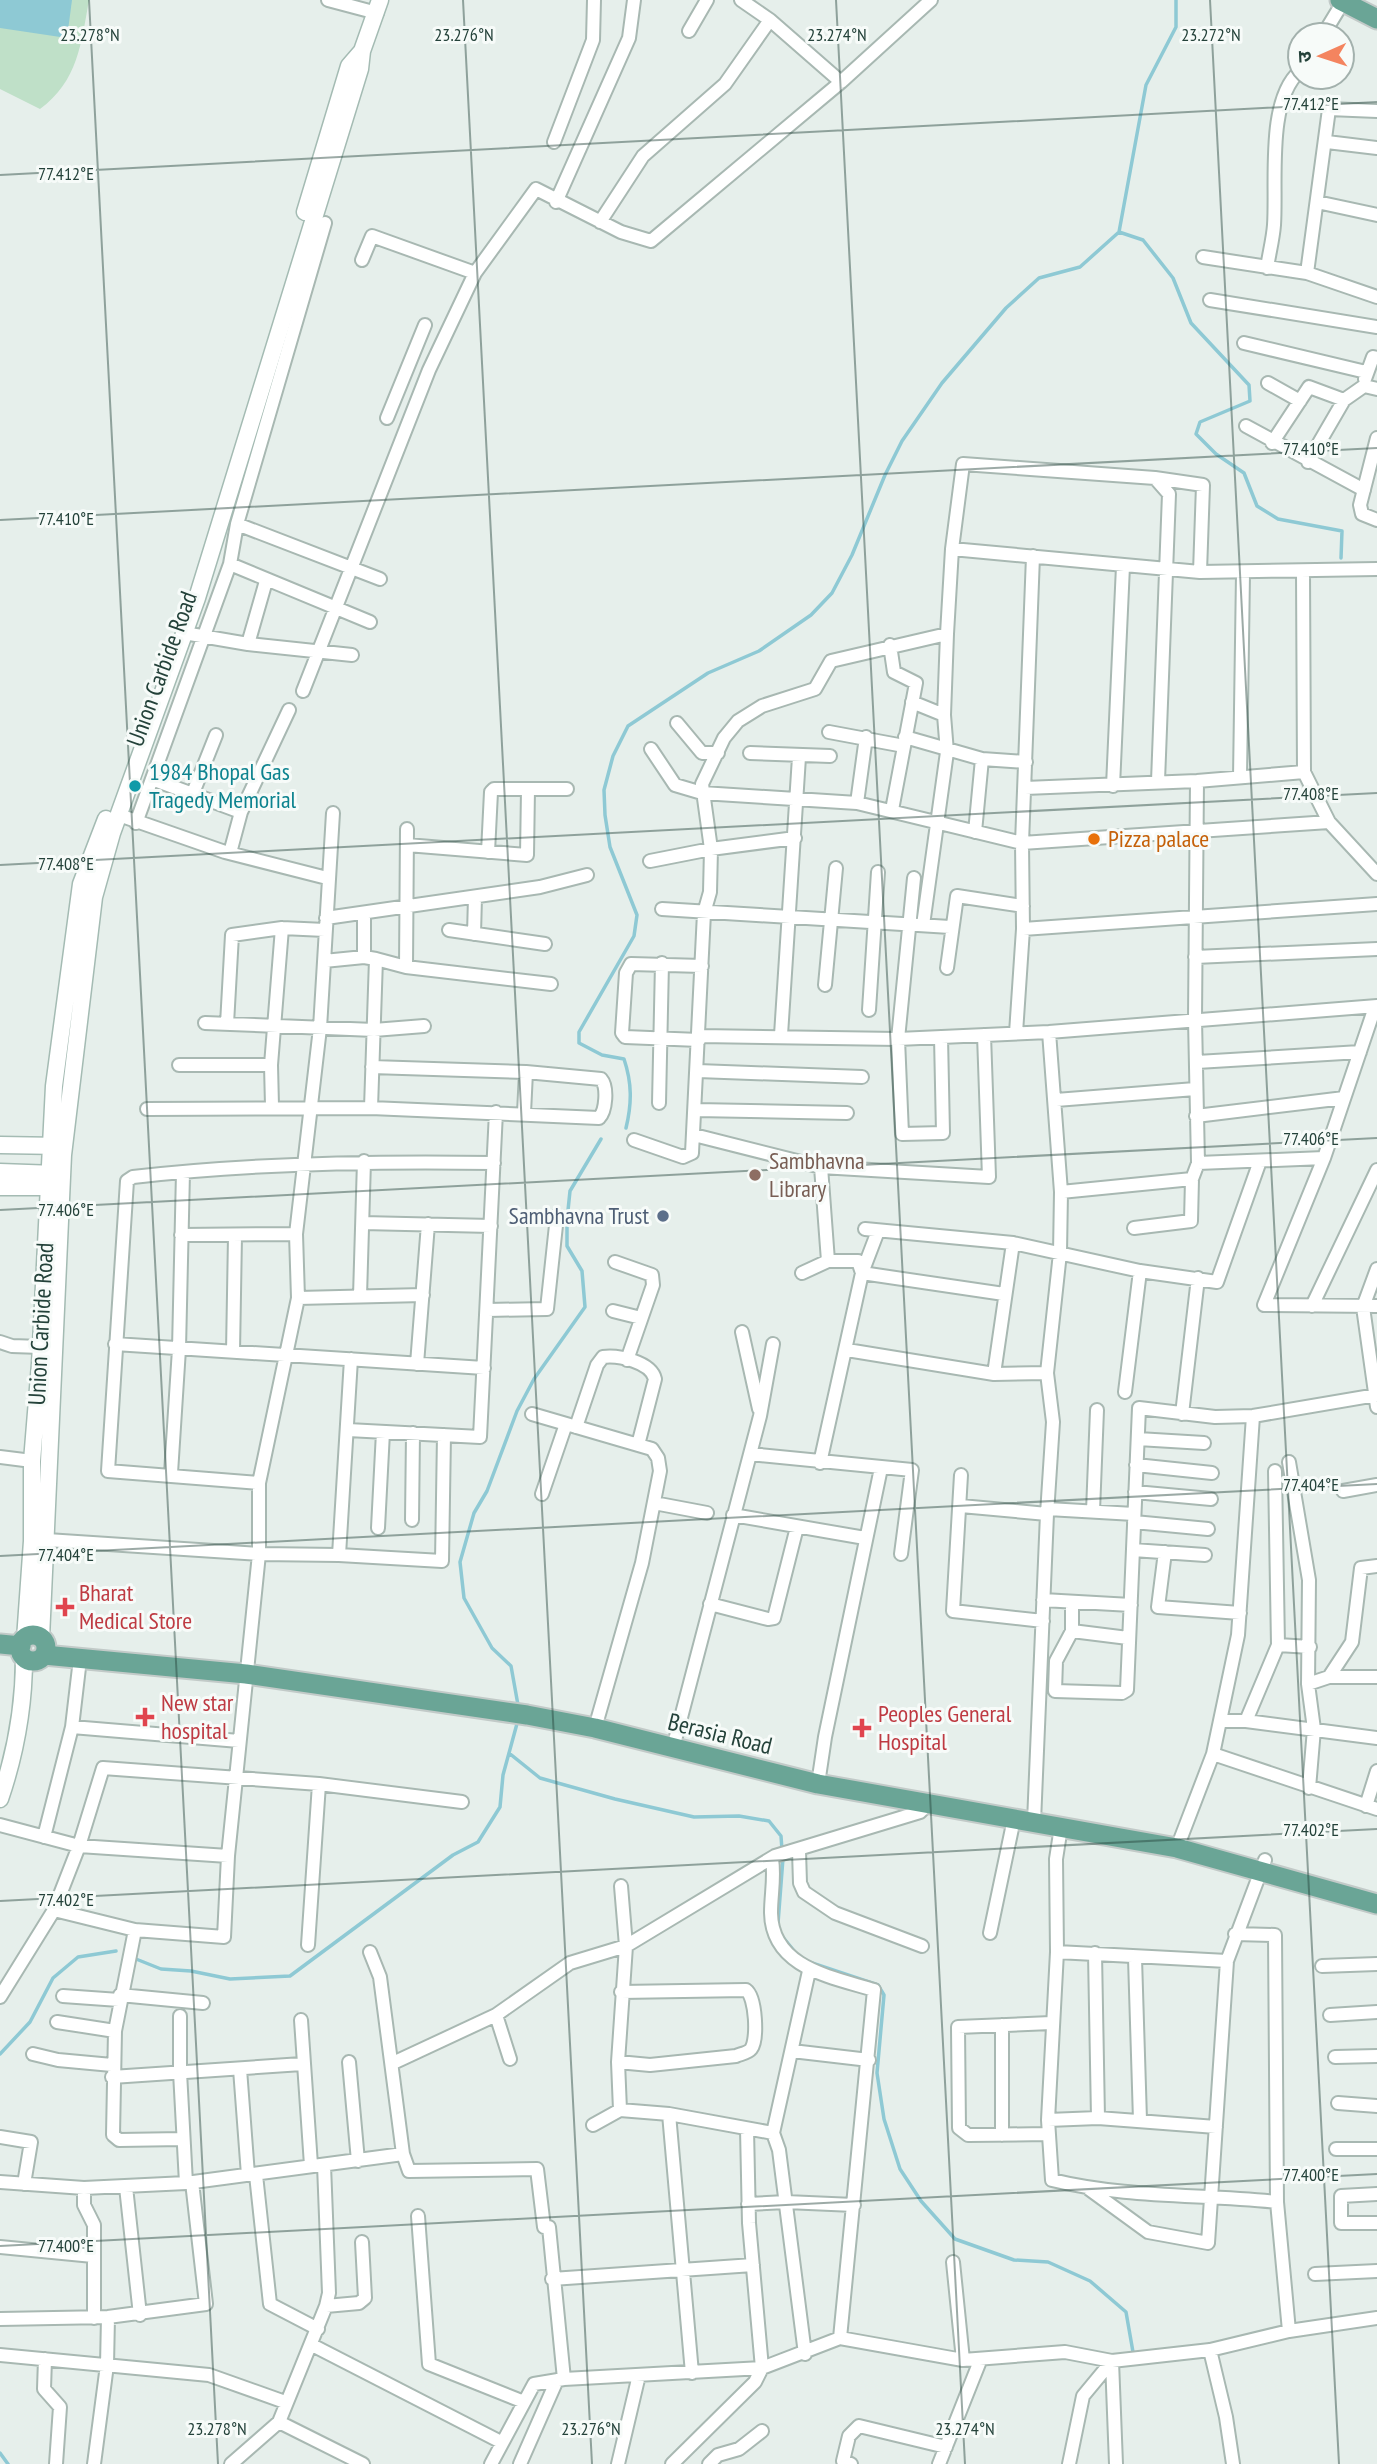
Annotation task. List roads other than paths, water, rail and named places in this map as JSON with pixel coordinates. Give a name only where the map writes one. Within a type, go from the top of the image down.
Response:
[{"type":"main road","points":[[1342,1],[1377,19]]},
{"type":"main road","name":"Berasia Road","points":[[0,1644],[246,1669],[528,1710],[596,1723],[928,1804],[1014,1819],[1035,1817],[1061,1827],[1179,1843]]},
{"type":"main road","name":"Berasia Road","points":[[34,1649],[80,1659],[246,1669]]},
{"type":"main road","name":"Berasia Road","points":[[819,1779],[1179,1843],[1377,1893]]},
{"type":"main road","name":"Berasia Road","points":[[1263,1865],[1377,1904]]},
{"type":"street","points":[[328,0],[379,6]]},
{"type":"street","points":[[554,142],[593,40],[594,0]]},
{"type":"street","points":[[556,202],[629,38],[634,0]]},
{"type":"street","points":[[688,31],[706,0]]},
{"type":"street","points":[[741,0],[770,20],[841,82]]},
{"type":"street","points":[[303,691],[429,370],[475,273],[536,189],[556,202],[600,222],[651,241],[841,82],[931,0]]},
{"type":"street","points":[[1331,21],[1342,1]]},
{"type":"street","name":"Union Carbide Road","points":[[57,1150],[94,897],[105,852],[184,633],[360,69],[362,51],[379,6]]},
{"type":"street","points":[[600,222],[643,156],[725,84],[770,20]]},
{"type":"street","name":"Union Carbide Road","points":[[34,1649],[32,1461],[57,1150],[56,1067],[81,884],[196,578],[349,66],[362,51]]},
{"type":"street","points":[[1267,268],[1274,225],[1277,119],[1287,91]]},
{"type":"street","points":[[1307,273],[1330,108],[1377,111]]},
{"type":"street","points":[[1327,142],[1377,148]]},
{"type":"street","points":[[1317,202],[1377,215]]},
{"type":"street","points":[[136,823],[230,564],[237,524],[325,223]]},
{"type":"street","points":[[362,260],[372,236],[475,273]]},
{"type":"street","points":[[1203,257],[1307,273],[1377,297]]},
{"type":"street","points":[[1210,300],[1377,327]]},
{"type":"street","points":[[387,418],[425,325]]},
{"type":"street","points":[[1244,343],[1366,372]]},
{"type":"street","points":[[1308,462],[1344,400],[1364,386],[1366,372],[1373,357],[1377,358]]},
{"type":"street","points":[[411,359],[429,370]]},
{"type":"street","points":[[1268,383],[1300,401]]},
{"type":"street","points":[[1364,386],[1377,389]]},
{"type":"street","points":[[1272,443],[1309,387],[1344,400]]},
{"type":"street","points":[[1246,426],[1272,443],[1364,489]]},
{"type":"street","points":[[1377,438],[1360,505],[1362,514],[1377,520]]},
{"type":"street","points":[[941,1037],[943,1133],[902,1134],[898,1039],[947,752],[944,715],[947,634],[952,550],[963,464],[1155,478],[1203,485],[1200,572]]},
{"type":"street","points":[[1155,478],[1169,494],[1158,781]]},
{"type":"street","points":[[237,524],[380,579]]},
{"type":"street","points":[[952,550],[1166,570],[1243,574],[1377,569]]},
{"type":"street","points":[[1016,1033],[1023,929],[1022,843],[1032,556]]},
{"type":"street","points":[[230,564],[370,622]]},
{"type":"street","points":[[1113,786],[1123,566]]},
{"type":"street","points":[[1303,572],[1304,772],[1329,822],[1377,874]]},
{"type":"street","points":[[1240,777],[1243,574]]},
{"type":"street","points":[[248,644],[266,581]]},
{"type":"street","points":[[184,633],[203,638],[352,656]]},
{"type":"street","points":[[634,1140],[683,1157],[692,1153],[704,913],[710,892],[711,849],[702,784],[738,720],[762,706],[815,689],[831,661],[890,645],[947,634]]},
{"type":"street","points":[[890,645],[894,672],[916,682],[892,810]]},
{"type":"street","points":[[912,702],[944,715]]},
{"type":"street","points":[[230,853],[242,812],[289,710]]},
{"type":"street","points":[[677,723],[702,753],[718,753]]},
{"type":"street","points":[[829,732],[904,741],[982,759],[1026,762]]},
{"type":"street","points":[[193,793],[216,735]]},
{"type":"street","points":[[857,803],[866,737]]},
{"type":"street","points":[[651,749],[675,785],[702,793],[798,797],[857,803],[1022,843],[1329,822]]},
{"type":"street","points":[[750,753],[799,757],[830,756]]},
{"type":"street","points":[[781,1035],[799,757]]},
{"type":"street","points":[[975,832],[982,759]]},
{"type":"street","points":[[1025,788],[1113,786],[1304,772]]},
{"type":"street","points":[[152,779],[242,812]]},
{"type":"street","points":[[1134,1228],[1191,1221],[1192,1179],[1198,1163],[1195,1089],[1197,781]]},
{"type":"street","points":[[488,852],[491,792],[494,789],[567,789]]},
{"type":"street","points":[[407,845],[527,855],[528,789]]},
{"type":"street","points":[[54,1910],[135,1930],[224,1937],[235,1778],[259,1554],[259,1483],[298,1298],[296,1234],[320,1028],[333,813]]},
{"type":"street","points":[[119,815],[230,853],[327,878]]},
{"type":"street","points":[[406,967],[407,829]]},
{"type":"street","points":[[650,861],[711,849],[795,838]]},
{"type":"street","points":[[825,985],[829,920],[836,868]]},
{"type":"street","points":[[869,1010],[878,872]]},
{"type":"street","points":[[227,1024],[232,935],[326,924],[587,875]]},
{"type":"street","points":[[914,878],[916,925]]},
{"type":"street","points":[[947,968],[950,927],[957,896],[1023,906]]},
{"type":"street","points":[[474,934],[475,897]]},
{"type":"street","points":[[1023,929],[1377,904]]},
{"type":"street","points":[[662,909],[950,927]]},
{"type":"street","points":[[364,915],[370,958],[374,1030],[371,1108]]},
{"type":"street","points":[[271,1107],[271,1065],[282,928]]},
{"type":"street","points":[[449,930],[545,944]]},
{"type":"street","points":[[1195,957],[1377,949]]},
{"type":"street","points":[[324,961],[370,958],[406,967],[551,984]]},
{"type":"street","points":[[702,966],[635,962],[629,966],[622,1033],[625,1037],[781,1035],[898,1039],[1049,1032],[1376,1007],[1324,1158],[1264,1305],[1377,1306]]},
{"type":"street","points":[[659,1103],[662,963]]},
{"type":"street","points":[[205,1023],[374,1030],[424,1026]]},
{"type":"street","points":[[1035,1817],[1053,1422],[1047,1373],[1060,1253],[1061,1192],[1049,1032]]},
{"type":"street","points":[[694,1135],[821,1167],[989,1177],[984,1035]]},
{"type":"street","points":[[1197,1062],[1360,1052]]},
{"type":"street","points":[[179,1065],[271,1065]]},
{"type":"street","points":[[147,1109],[371,1108],[599,1118],[603,1114],[605,1086],[601,1079],[526,1072],[372,1067]]},
{"type":"street","points":[[698,1071],[862,1077]]},
{"type":"street","points":[[524,1113],[526,1072]]},
{"type":"street","points":[[1056,1100],[1195,1089]]},
{"type":"street","points":[[1196,1116],[1344,1098]]},
{"type":"street","points":[[696,1111],[847,1114]]},
{"type":"street","points":[[348,1430],[480,1437],[496,1112]]},
{"type":"street","points":[[0,1146],[57,1150]]},
{"type":"street","points":[[0,1156],[57,1150]]},
{"type":"street","points":[[1198,1163],[1324,1158]]},
{"type":"street","points":[[259,1483],[108,1471],[127,1181],[133,1177],[183,1172],[364,1161],[494,1163]]},
{"type":"street","points":[[360,1296],[364,1161]]},
{"type":"street","points":[[820,1464],[847,1350],[871,1230],[1013,1243],[1140,1271],[1217,1282],[1261,1161]]},
{"type":"street","points":[[821,1167],[828,1261]]},
{"type":"street","points":[[1312,1306],[1377,1170]]},
{"type":"street","points":[[0,1172],[55,1180]]},
{"type":"street","points":[[171,1474],[179,1349],[183,1172]]},
{"type":"street","points":[[1061,1192],[1192,1179]]},
{"type":"street","points":[[0,1187],[55,1180]]},
{"type":"street","name":"Union Carbide Road","points":[[34,1649],[47,1539],[55,1180]]},
{"type":"street","points":[[487,1310],[547,1309],[557,1216]]},
{"type":"street","points":[[363,1223],[491,1226]]},
{"type":"street","points":[[418,1364],[428,1224]]},
{"type":"street","points":[[181,1235],[296,1234]]},
{"type":"street","points":[[233,1352],[235,1236]]},
{"type":"street","points":[[994,1374],[1013,1243]]},
{"type":"street","points":[[802,1273],[828,1261],[858,1261],[862,1273]]},
{"type":"street","points":[[615,1262],[652,1275],[653,1285],[627,1360]]},
{"type":"street","points":[[1041,1691],[1122,1693],[1127,1690],[1139,1408],[1182,1414],[1252,1416],[1376,1399],[1363,1307],[1377,1269]]},
{"type":"street","points":[[1125,1392],[1140,1271]]},
{"type":"street","points":[[862,1273],[1004,1294]]},
{"type":"street","points":[[1182,1414],[1198,1278]]},
{"type":"street","points":[[298,1298],[423,1295]]},
{"type":"street","points":[[613,1311],[641,1318]]},
{"type":"street","points":[[741,1332],[760,1416]]},
{"type":"street","points":[[0,1342],[12,1346],[41,1348]]},
{"type":"street","points":[[675,1742],[760,1416],[773,1344]]},
{"type":"street","points":[[115,1345],[484,1368]]},
{"type":"street","points":[[847,1350],[994,1374],[1047,1373]]},
{"type":"street","points":[[542,1493],[597,1365],[603,1357],[627,1360],[653,1372],[655,1379],[638,1445]]},
{"type":"street","points":[[339,1555],[351,1359]]},
{"type":"street","points":[[1093,1511],[1097,1410]]},
{"type":"street","points":[[532,1415],[652,1449],[658,1458],[660,1471],[642,1563],[596,1723]]},
{"type":"street","points":[[1179,1843],[1213,1754],[1238,1635],[1252,1416]]},
{"type":"street","points":[[378,1528],[383,1432]]},
{"type":"street","points":[[412,1520],[413,1433]]},
{"type":"street","points":[[47,1539],[259,1554],[339,1555],[442,1562],[444,1435]]},
{"type":"street","points":[[1138,1439],[1204,1444]]},
{"type":"street","points":[[750,1454],[820,1464],[912,1470],[901,1554]]},
{"type":"street","points":[[0,1457],[32,1461]]},
{"type":"street","points":[[1289,1462],[1308,1564],[1308,1684],[1314,1729],[1309,1788]]},
{"type":"street","points":[[1136,1465],[1212,1473]]},
{"type":"street","points":[[819,1779],[819,1736],[881,1468]]},
{"type":"street","points":[[1246,1721],[1278,1645],[1275,1471]]},
{"type":"street","points":[[961,1475],[953,1611],[1043,1621]]},
{"type":"street","points":[[1343,1491],[1377,1485]]},
{"type":"street","points":[[1135,1492],[1211,1499]]},
{"type":"street","points":[[654,1503],[707,1513]]},
{"type":"street","points":[[961,1506],[1093,1511],[1208,1528]]},
{"type":"street","points":[[733,1516],[865,1538]]},
{"type":"street","points":[[710,1604],[768,1619],[774,1618],[797,1527]]},
{"type":"street","points":[[1133,1550],[1205,1555]]},
{"type":"street","points":[[1166,1552],[1158,1608],[1240,1613]]},
{"type":"street","points":[[1329,1677],[1352,1642],[1360,1568],[1377,1566]]},
{"type":"street","points":[[1043,1600],[1131,1605]]},
{"type":"street","points":[[1055,1691],[1056,1661],[1072,1631],[1072,1602]]},
{"type":"street","points":[[1072,1631],[1128,1638]]},
{"type":"street","points":[[1278,1645],[1310,1647]]},
{"type":"street","points":[[0,1798],[12,1764],[34,1649]]},
{"type":"street","points":[[44,1837],[72,1727],[80,1659]]},
{"type":"street","points":[[1308,1684],[1329,1677],[1377,1678]]},
{"type":"street","points":[[1220,1721],[1246,1721],[1377,1738]]},
{"type":"street","points":[[72,1727],[239,1741]]},
{"type":"street","points":[[1213,1754],[1372,1807],[1377,1771]]},
{"type":"street","points":[[0,1997],[54,1910],[79,1846],[103,1768],[319,1784],[462,1802]]},
{"type":"street","points":[[308,1945],[319,1784]]},
{"type":"street","points":[[393,2063],[496,2015],[570,1963],[626,1946],[774,1857],[920,1812],[928,1804]]},
{"type":"street","points":[[990,1933],[1014,1819]]},
{"type":"street","points":[[0,1825],[79,1846],[228,1856]]},
{"type":"street","points":[[1061,1827],[1056,1859],[1057,1952],[1051,2023],[1048,2127],[1052,2180],[1089,2189],[1211,2195],[1277,2202]]},
{"type":"street","points":[[795,1852],[804,1892],[835,1913],[922,1946]]},
{"type":"street","points":[[774,1857],[771,1915],[777,1939],[788,1955],[809,1970],[874,1990],[840,2338]]},
{"type":"street","points":[[1089,2189],[1148,2232],[1208,2243],[1227,1961],[1263,1865]]},
{"type":"street","points":[[620,2110],[618,2062],[626,1946],[621,1886]]},
{"type":"street","points":[[135,1930],[119,1997],[115,2031],[112,2071],[113,2135],[119,2140],[183,2139]]},
{"type":"street","points":[[1236,1934],[1275,1935],[1277,2202],[1289,2331]]},
{"type":"street","points":[[370,1952],[380,1977],[403,2154],[409,2171],[537,2169],[544,2227],[549,2227],[561,2380],[520,2464]]},
{"type":"street","points":[[1057,1952],[1227,1961]]},
{"type":"street","points":[[1095,1954],[1098,2118]]},
{"type":"street","points":[[1135,1958],[1140,2120]]},
{"type":"street","points":[[1322,1966],[1377,1964]]},
{"type":"street","points":[[805,2354],[779,2150],[773,2133],[809,1970]]},
{"type":"street","points":[[618,2062],[650,2065],[736,2056],[749,2051],[753,2045],[754,2003],[746,1990],[621,1992]]},
{"type":"street","points":[[63,1996],[203,2003]]},
{"type":"street","points":[[1330,2015],[1377,2012]]},
{"type":"street","points":[[496,2015],[510,2059]]},
{"type":"street","points":[[0,2319],[140,2315],[206,2304],[183,2139],[180,2016]]},
{"type":"street","points":[[231,2464],[279,2422],[285,2402],[312,2345],[329,2293],[317,2165],[302,2064],[301,2020]]},
{"type":"street","points":[[57,2022],[115,2031]]},
{"type":"street","points":[[1051,2023],[958,2027],[959,2128],[968,2135],[1002,2135],[1098,2118],[1216,2127]]},
{"type":"street","points":[[1002,2025],[1002,2135]]},
{"type":"street","points":[[792,2051],[869,2060]]},
{"type":"street","points":[[33,2054],[112,2071],[180,2072],[302,2064]]},
{"type":"street","points":[[1335,2057],[1377,2056]]},
{"type":"street","points":[[349,2062],[358,2161]]},
{"type":"street","points":[[240,2069],[270,2304],[318,2329]]},
{"type":"street","points":[[1338,2103],[1377,2106]]},
{"type":"street","points":[[593,2125],[620,2110],[669,2114],[773,2133]]},
{"type":"street","points":[[669,2114],[692,2373]]},
{"type":"street","points":[[672,2464],[755,2382],[762,2368],[748,2204],[747,2129]]},
{"type":"street","points":[[0,2137],[31,2143],[24,2184]]},
{"type":"street","points":[[1336,2149],[1377,2149]]},
{"type":"street","points":[[0,2182],[84,2188],[189,2183],[403,2154]]},
{"type":"street","points":[[126,2187],[140,2315]]},
{"type":"street","points":[[84,2188],[83,2205],[94,2225],[94,2318]]},
{"type":"street","points":[[1377,2194],[1341,2196],[1341,2223],[1377,2223]]},
{"type":"street","points":[[748,2204],[786,2202],[854,2205]]},
{"type":"street","points":[[418,2216],[429,2364],[524,2402]]},
{"type":"street","points":[[326,2306],[359,2304],[365,2298],[362,2242]]},
{"type":"street","points":[[0,2247],[93,2256]]},
{"type":"street","points":[[953,2262],[963,2360]]},
{"type":"street","points":[[552,2279],[753,2265]]},
{"type":"street","points":[[1315,2274],[1377,2271]]},
{"type":"street","points":[[94,2464],[107,2365],[108,2317]]},
{"type":"street","points":[[491,2464],[534,2384],[561,2380],[762,2368],[805,2354],[840,2338],[963,2360],[979,2361],[1065,2352],[1112,2361],[1210,2350],[1289,2331],[1377,2318]]},
{"type":"street","points":[[312,2345],[501,2442]]},
{"type":"street","points":[[1210,2350],[1226,2417],[1233,2464]]},
{"type":"street","points":[[0,2355],[209,2375],[285,2402]]},
{"type":"street","points":[[45,2359],[44,2389],[60,2407],[55,2464]]},
{"type":"street","points":[[939,2464],[979,2361]]},
{"type":"street","points":[[1069,2464],[1083,2396],[1112,2361]]},
{"type":"street","points":[[1112,2361],[1116,2464]]},
{"type":"street","points":[[618,2464],[639,2375]]},
{"type":"street","points":[[279,2422],[362,2464]]},
{"type":"street","points":[[845,2463],[849,2437],[859,2426],[946,2446]]},
{"type":"street","points":[[709,2464],[718,2455],[739,2449],[762,2431]]},
{"type":"water","points":[[0,0],[72,0],[67,38],[0,28]]},
{"type":"waterway","points":[[626,1128],[630,1093],[624,1059],[602,1055],[579,1043],[579,1032],[634,936],[637,915],[610,847],[605,815],[604,790],[613,756],[628,726],[708,673],[759,651],[811,615],[832,593],[852,555],[902,441],[942,383],[1006,308],[1039,278],[1080,267],[1119,232],[1146,85],[1176,27],[1176,0]]},
{"type":"waterway","points":[[1119,232],[1143,240],[1173,278],[1191,323],[1249,385],[1250,401],[1200,422],[1196,434],[1216,454],[1244,473],[1257,506],[1278,519],[1342,531],[1341,558]]},
{"type":"waterway","points":[[518,1705],[511,1666],[492,1648],[464,1598],[460,1562],[474,1513],[487,1491],[517,1411],[534,1379],[585,1307],[582,1271],[567,1246],[567,1220],[570,1191],[601,1139]]},
{"type":"waterway","points":[[136,1959],[161,1969],[191,1971],[230,1979],[290,1976],[453,1855],[478,1842],[500,1807],[503,1775],[518,1720]]},
{"type":"waterway","points":[[509,1753],[540,1778],[615,1799],[694,1817],[739,1816],[769,1821],[781,1836],[782,1850]]},
{"type":"waterway","points":[[778,1923],[783,1858]]},
{"type":"waterway","points":[[782,1936],[795,1952]]},
{"type":"waterway","points":[[0,2054],[30,2022],[53,1978],[78,1957],[116,1951]]},
{"type":"waterway","points":[[809,1962],[878,1985],[884,1995],[877,2073],[884,2119],[900,2169],[921,2201],[955,2239],[1014,2260],[1048,2262],[1090,2281],[1126,2312],[1133,2352]]},
{"type":"waterway","points":[[0,2453],[8,2464]]},
{"type":"place","name":"1984 Bhopal Gas Tragedy Memorial","points":[[135,786]]},
{"type":"place","name":"Pizza palace","points":[[1094,839]]},
{"type":"place","name":"Sambhavna Library","points":[[755,1175]]},
{"type":"place","name":"Sambhavna Trust","points":[[663,1216]]},
{"type":"place","name":"Bharat Medical Store","points":[[65,1607]]},
{"type":"place","name":"New star hospital","points":[[145,1717]]},
{"type":"place","name":"Peoples General Hospital","points":[[862,1728]]}]
